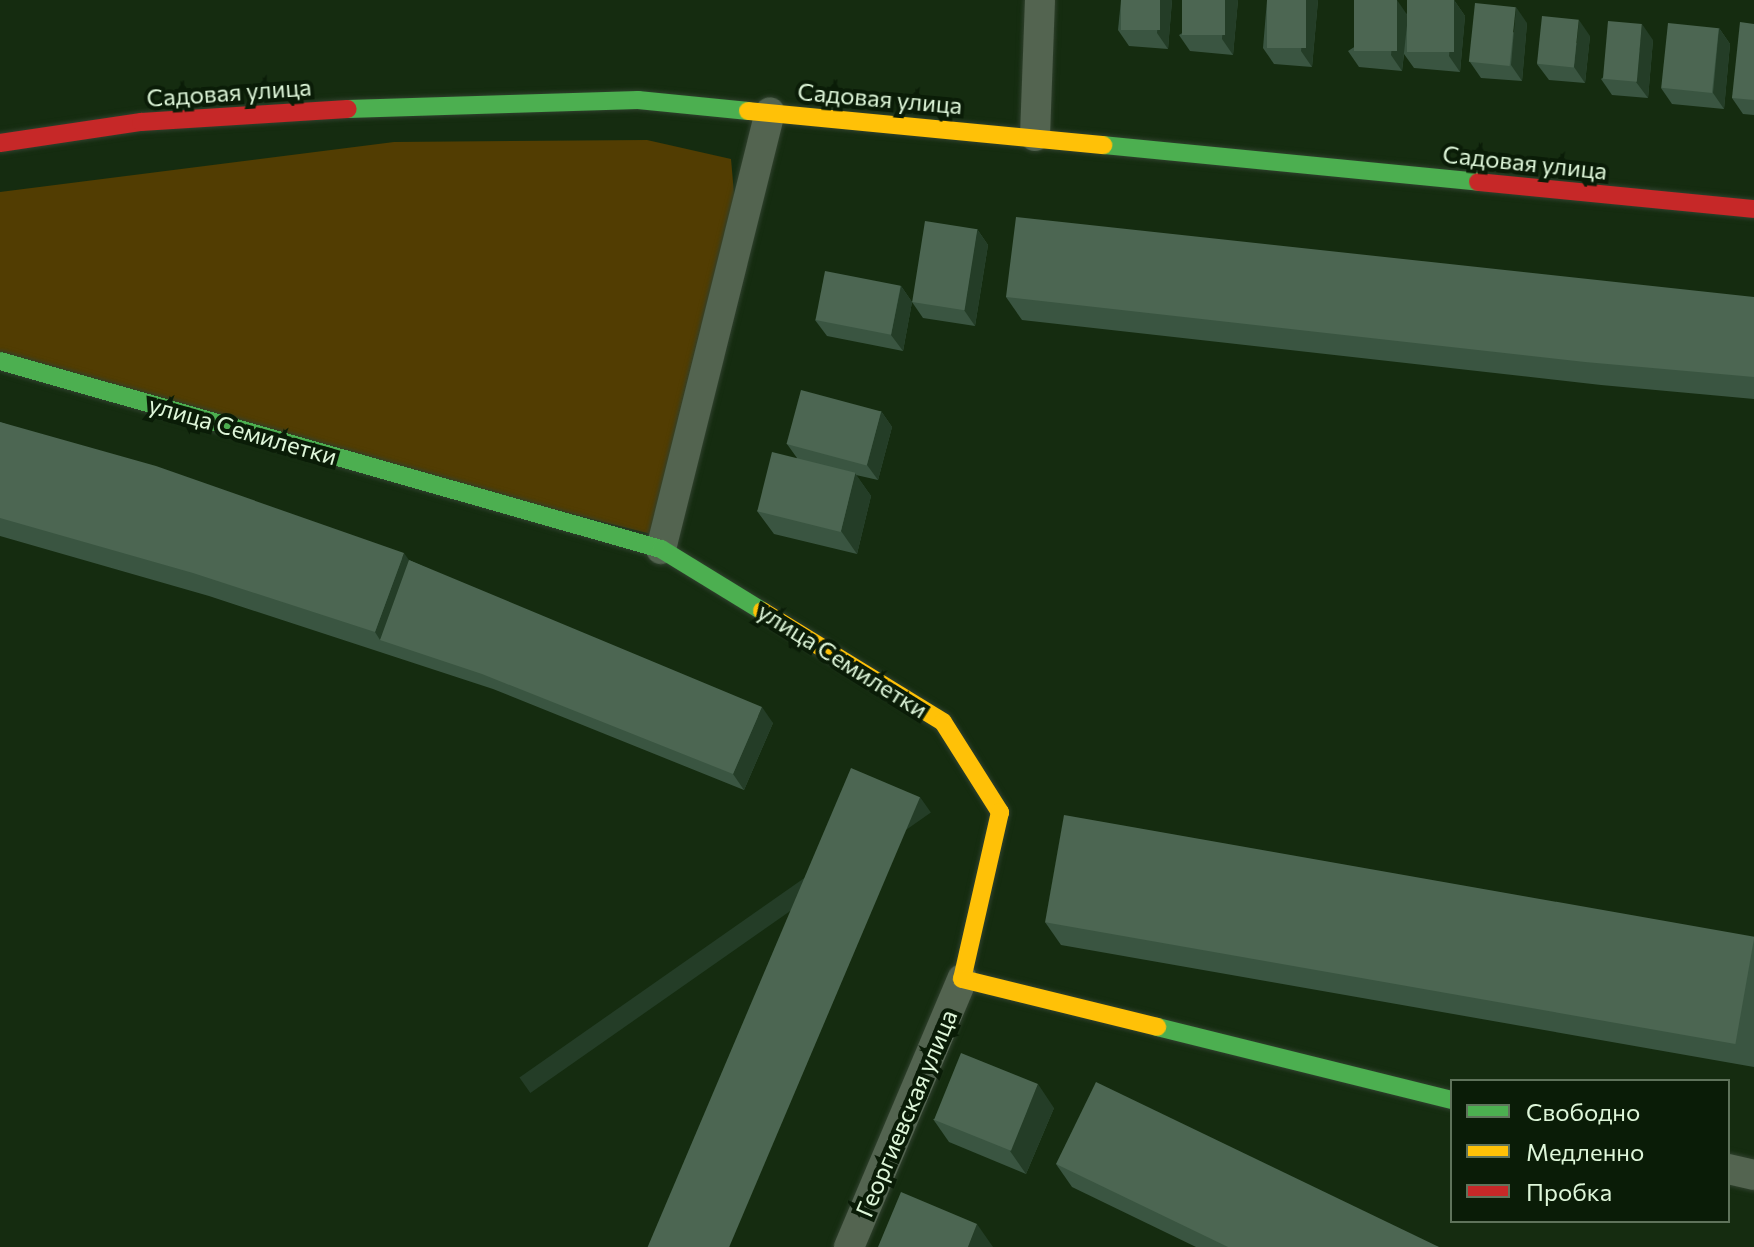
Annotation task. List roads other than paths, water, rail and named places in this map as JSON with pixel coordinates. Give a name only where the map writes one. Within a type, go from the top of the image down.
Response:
[{"type":"street","points":[[1035,136],[1040,0]]},
{"type":"street","name":"Садовая улица","points":[[0,143],[141,122],[445,103],[638,100],[1035,136],[1754,209]]},
{"type":"street","points":[[661,549],[770,112]]},
{"type":"street","name":"улица Семилетки","points":[[0,361],[661,549],[943,722],[1000,812],[962,979]]},
{"type":"street","points":[[962,979],[1450,1100]]},
{"type":"street","name":"Георгиевская улица","points":[[849,1247],[962,979]]},
{"type":"street","points":[[1730,1169],[1754,1175]]}]
